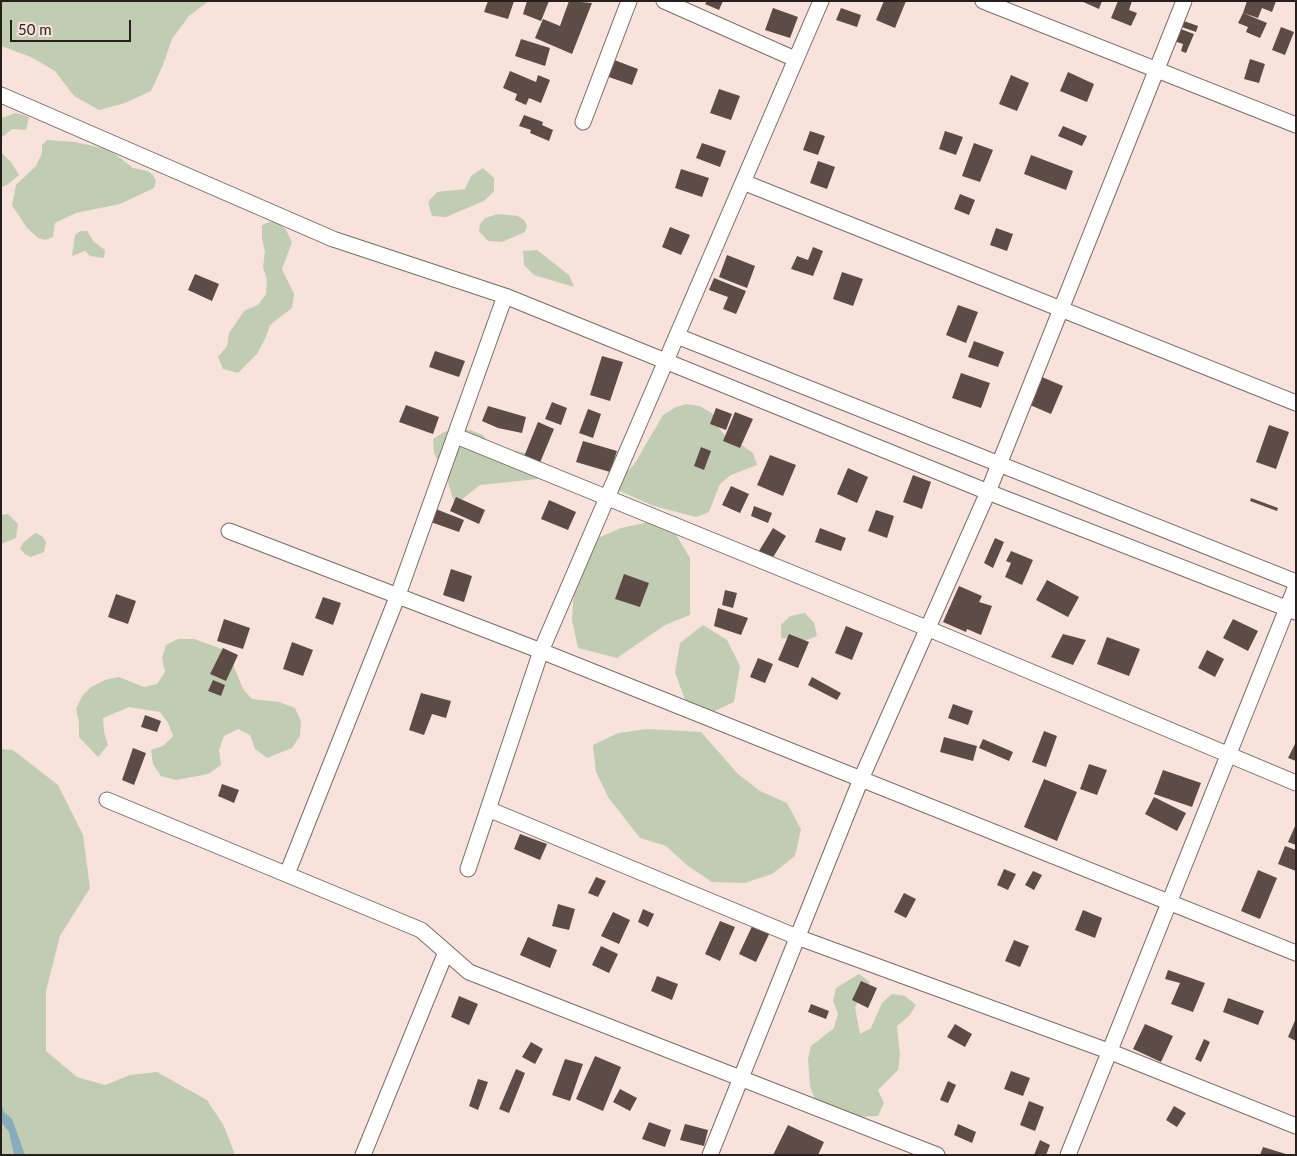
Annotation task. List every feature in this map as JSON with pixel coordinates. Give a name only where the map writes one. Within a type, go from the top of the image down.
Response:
[{"type":"street","points":[[582,122],[629,1]]},
{"type":"street","points":[[664,1],[795,59]]},
{"type":"street","points":[[468,869],[541,651],[821,1]]},
{"type":"street","points":[[983,1],[1296,126]]},
{"type":"street","points":[[710,1155],[861,779],[988,492],[1184,1]]},
{"type":"street","points":[[1,95],[333,239],[505,296],[988,492],[1291,610]]},
{"type":"street","points":[[743,182],[1296,403]]},
{"type":"street","points":[[287,874],[398,595],[505,296]]},
{"type":"street","points":[[677,336],[1296,584],[1291,610],[1228,756],[1111,1052],[1068,1155]]},
{"type":"street","points":[[456,436],[929,629],[1296,783]]},
{"type":"street","points":[[229,531],[541,651],[1296,953]]},
{"type":"street","points":[[107,800],[421,930],[469,972],[937,1155]]},
{"type":"street","points":[[488,808],[798,937],[1111,1052],[1296,1126]]},
{"type":"street","points":[[363,1155],[446,952]]},
{"type":"green space","points":[[1,1],[209,1],[189,16],[172,39],[151,91],[125,103],[99,110],[74,96],[55,71],[31,57],[1,46]]},
{"type":"green space","points":[[16,113],[29,117],[26,130],[12,129],[1,138],[1,118]]},
{"type":"green space","points":[[47,140],[75,142],[102,148],[115,154],[133,168],[148,171],[156,181],[154,188],[120,204],[76,213],[55,223],[53,237],[45,240],[38,238],[27,228],[12,205],[16,185],[36,166],[42,153],[42,145]]},
{"type":"green space","points":[[1,142],[2,153],[11,162],[19,175],[7,185],[1,187]]},
{"type":"green space","points":[[483,168],[494,178],[494,191],[484,201],[446,217],[432,216],[428,202],[437,192],[465,189],[471,176]]},
{"type":"green space","points":[[498,214],[518,216],[524,220],[527,226],[525,232],[502,242],[488,241],[479,231],[480,224],[485,218]]},
{"type":"green space","points":[[275,220],[286,230],[292,242],[282,269],[294,294],[292,308],[270,325],[257,354],[238,373],[223,369],[218,357],[227,346],[229,333],[245,310],[258,305],[266,294],[267,280],[263,267],[265,252],[262,239],[262,225]]},
{"type":"green space","points":[[80,231],[87,231],[94,242],[105,250],[104,258],[90,256],[85,251],[72,256],[75,235]]},
{"type":"green space","points":[[537,250],[569,275],[574,287],[534,275],[524,265],[523,251]]},
{"type":"green space","points":[[686,404],[700,406],[713,414],[718,427],[727,438],[739,443],[753,453],[757,465],[731,475],[720,484],[709,512],[696,517],[654,506],[613,488],[635,463],[663,415],[674,408]]},
{"type":"green space","points":[[457,429],[470,430],[483,435],[491,447],[504,453],[516,451],[531,454],[542,464],[538,479],[480,485],[455,505],[446,476],[434,453],[433,439],[444,432]]},
{"type":"green space","points":[[8,514],[18,524],[16,538],[1,544],[1,515]]},
{"type":"green space","points":[[649,522],[675,533],[690,558],[690,615],[665,625],[617,658],[578,648],[572,620],[574,590],[583,564],[598,538],[621,528]]},
{"type":"green space","points":[[35,533],[42,536],[46,542],[44,552],[31,557],[20,549],[23,543]]},
{"type":"green space","points":[[805,613],[814,623],[817,636],[804,641],[781,638],[781,625],[790,616]]},
{"type":"green space","points":[[703,625],[727,640],[740,666],[734,702],[710,713],[685,700],[675,672],[680,643]]},
{"type":"green space","points":[[178,639],[194,639],[222,649],[232,662],[243,689],[252,699],[279,702],[295,708],[301,721],[300,736],[292,748],[267,758],[255,749],[250,735],[238,729],[224,736],[219,750],[221,765],[208,774],[176,780],[161,776],[153,764],[151,750],[163,746],[173,736],[168,723],[160,712],[129,707],[103,718],[104,732],[108,745],[98,757],[79,737],[79,722],[76,709],[82,696],[91,687],[105,680],[119,677],[144,687],[157,684],[165,672],[162,658],[166,645]]},
{"type":"green space","points":[[647,729],[701,732],[738,774],[760,791],[787,803],[801,829],[795,856],[772,874],[745,883],[712,882],[688,866],[666,846],[640,838],[608,797],[596,772],[593,745],[618,733]]},
{"type":"green space","points":[[1,749],[13,750],[58,785],[83,835],[90,888],[60,936],[46,991],[46,1051],[77,1077],[105,1085],[130,1075],[157,1072],[207,1100],[224,1126],[235,1155],[1,1155]]},
{"type":"green space","points":[[859,974],[870,982],[855,1007],[860,1034],[871,1028],[882,1003],[892,994],[905,996],[916,1005],[909,1016],[897,1026],[900,1055],[898,1070],[878,1090],[884,1103],[878,1116],[849,1117],[815,1100],[810,1086],[808,1059],[811,1046],[834,1028],[838,1014],[833,1001],[836,988]]},
{"type":"water","points":[[1,1103],[4,1112],[12,1119],[25,1155],[14,1155],[9,1132],[1,1122]]},
{"type":"building","points":[[488,1],[514,1],[508,19],[484,12]]},
{"type":"building","points":[[527,1],[549,1],[541,21],[523,14]]},
{"type":"building","points":[[569,1],[592,3],[572,54],[535,38],[543,19],[560,26]]},
{"type":"building","points":[[707,1],[723,1],[719,10],[705,4]]},
{"type":"building","points":[[884,1],[906,1],[895,28],[876,20]]},
{"type":"building","points":[[1081,1],[1102,1],[1099,9]]},
{"type":"building","points":[[1118,1],[1132,1],[1129,10],[1137,13],[1131,26],[1111,18]]},
{"type":"building","points":[[1247,1],[1276,1],[1272,12],[1262,8],[1258,18],[1243,13]]},
{"type":"building","points":[[773,8],[798,17],[790,38],[765,30]]},
{"type":"building","points":[[841,8],[861,15],[857,27],[836,20]]},
{"type":"building","points":[[1243,13],[1267,23],[1260,38],[1246,32],[1248,27],[1238,23]]},
{"type":"building","points":[[1181,20],[1198,26],[1196,32],[1179,26]]},
{"type":"building","points":[[1281,27],[1294,32],[1285,55],[1272,50]]},
{"type":"building","points":[[1178,28],[1194,34],[1186,53],[1181,51],[1183,44],[1174,41]]},
{"type":"building","points":[[521,39],[550,48],[545,66],[515,56]]},
{"type":"building","points":[[609,58],[638,69],[632,85],[603,75]]},
{"type":"building","points":[[1250,59],[1265,64],[1259,83],[1244,79]]},
{"type":"building","points":[[510,71],[536,82],[538,75],[550,80],[541,103],[529,98],[526,105],[515,100],[517,94],[503,88]]},
{"type":"building","points":[[1068,72],[1094,84],[1087,102],[1060,91]]},
{"type":"building","points":[[1011,75],[1029,83],[1017,111],[999,104]]},
{"type":"building","points":[[719,89],[740,96],[731,120],[710,113]]},
{"type":"building","points":[[524,115],[543,122],[542,125],[553,130],[549,141],[530,133],[531,130],[519,126]]},
{"type":"building","points":[[1063,126],[1087,136],[1082,146],[1058,136]]},
{"type":"building","points":[[810,131],[825,136],[818,155],[803,150]]},
{"type":"building","points":[[945,131],[963,137],[956,155],[939,149]]},
{"type":"building","points":[[702,143],[726,151],[720,167],[696,158]]},
{"type":"building","points":[[974,143],[993,150],[980,182],[962,176]]},
{"type":"building","points":[[1031,155],[1073,171],[1066,190],[1024,174]]},
{"type":"building","points":[[818,161],[835,167],[827,189],[810,183]]},
{"type":"building","points":[[681,169],[709,178],[702,197],[675,188]]},
{"type":"building","points":[[960,194],[975,200],[969,215],[954,209]]},
{"type":"building","points":[[670,227],[690,235],[681,255],[662,247]]},
{"type":"building","points":[[996,228],[1013,234],[1007,251],[990,245]]},
{"type":"building","points":[[813,247],[823,251],[813,276],[791,269],[797,256],[808,260]]},
{"type":"building","points":[[727,255],[755,266],[747,288],[719,277]]},
{"type":"building","points":[[842,272],[863,279],[853,306],[833,299]]},
{"type":"building","points":[[195,274],[219,284],[212,301],[188,290]]},
{"type":"building","points":[[714,278],[746,291],[736,314],[723,309],[728,297],[709,290]]},
{"type":"building","points":[[958,305],[978,312],[966,343],[946,335]]},
{"type":"building","points":[[974,341],[1004,352],[998,367],[968,357]]},
{"type":"building","points":[[435,351],[465,361],[459,377],[429,367]]},
{"type":"building","points":[[602,356],[623,362],[610,401],[590,395]]},
{"type":"building","points":[[961,373],[990,383],[981,408],[952,398]]},
{"type":"building","points":[[1042,377],[1063,386],[1051,414],[1030,405]]},
{"type":"building","points":[[552,402],[567,408],[561,425],[545,419]]},
{"type":"building","points":[[406,405],[439,417],[433,434],[399,422]]},
{"type":"building","points":[[488,406],[526,417],[522,433],[498,428],[482,421]]},
{"type":"building","points":[[716,408],[732,414],[726,430],[710,424]]},
{"type":"building","points":[[588,409],[601,414],[593,438],[579,433]]},
{"type":"building","points":[[735,412],[753,419],[740,448],[723,441]]},
{"type":"building","points":[[538,422],[554,429],[539,465],[523,459]]},
{"type":"building","points":[[1269,425],[1289,432],[1276,469],[1256,462]]},
{"type":"building","points":[[583,441],[617,451],[610,472],[576,462]]},
{"type":"building","points":[[701,447],[711,451],[704,470],[694,466]]},
{"type":"building","points":[[770,455],[796,465],[783,496],[757,485]]},
{"type":"building","points":[[848,468],[868,477],[857,503],[837,494]]},
{"type":"building","points":[[913,475],[931,482],[922,509],[903,502]]},
{"type":"building","points":[[731,486],[749,494],[740,513],[722,505]]},
{"type":"building","points":[[456,497],[485,510],[479,524],[450,511]]},
{"type":"building","points":[[1251,498],[1278,508],[1277,511],[1250,501]]},
{"type":"building","points":[[549,500],[576,512],[568,530],[541,519]]},
{"type":"building","points":[[754,506],[772,513],[768,523],[751,516]]},
{"type":"building","points":[[433,508],[464,520],[459,532],[428,521]]},
{"type":"building","points":[[876,510],[894,516],[887,538],[868,531]]},
{"type":"building","points":[[773,528],[786,536],[772,559],[759,551]]},
{"type":"building","points":[[820,528],[846,538],[841,551],[815,542]]},
{"type":"building","points":[[995,538],[1004,542],[993,568],[984,563]]},
{"type":"building","points":[[1011,551],[1033,560],[1022,585],[1005,577],[1011,563],[1006,561]]},
{"type":"building","points":[[451,569],[472,576],[464,602],[443,595]]},
{"type":"building","points":[[624,574],[649,583],[640,607],[615,599]]},
{"type":"building","points":[[1047,580],[1079,597],[1068,617],[1036,600]]},
{"type":"building","points":[[959,586],[982,596],[979,602],[992,606],[981,635],[967,629],[966,632],[943,622]]},
{"type":"building","points":[[725,590],[737,593],[733,608],[722,605]]},
{"type":"building","points":[[116,594],[136,601],[128,624],[108,617]]},
{"type":"building","points":[[323,597],[341,603],[333,625],[315,618]]},
{"type":"building","points":[[718,608],[748,618],[741,635],[714,626]]},
{"type":"building","points":[[224,619],[250,628],[243,649],[217,641]]},
{"type":"building","points":[[1233,619],[1258,631],[1248,651],[1223,638]]},
{"type":"building","points":[[846,626],[863,633],[852,660],[835,653]]},
{"type":"building","points":[[789,634],[809,642],[798,668],[778,660]]},
{"type":"building","points":[[1063,634],[1086,640],[1073,665],[1051,657]]},
{"type":"building","points":[[1107,637],[1140,649],[1129,676],[1097,664]]},
{"type":"building","points":[[292,642],[313,650],[303,676],[283,669]]},
{"type":"building","points":[[223,648],[238,655],[226,681],[210,674]]},
{"type":"building","points":[[1207,650],[1224,659],[1215,677],[1198,668]]},
{"type":"building","points":[[758,658],[773,664],[765,683],[750,677]]},
{"type":"building","points":[[812,677],[841,693],[837,700],[808,685]]},
{"type":"building","points":[[213,680],[225,685],[221,696],[208,691]]},
{"type":"building","points":[[421,693],[451,701],[446,718],[432,714],[424,735],[409,730]]},
{"type":"building","points":[[953,704],[973,711],[968,725],[948,718]]},
{"type":"building","points":[[145,715],[161,721],[157,732],[141,727]]},
{"type":"building","points":[[1044,731],[1057,736],[1046,767],[1032,762]]},
{"type":"building","points":[[944,737],[977,746],[973,761],[940,752]]},
{"type":"building","points":[[983,739],[1013,752],[1009,761],[979,748]]},
{"type":"building","points":[[1296,742],[1296,761],[1288,758]]},
{"type":"building","points":[[133,748],[146,753],[134,785],[122,780]]},
{"type":"building","points":[[1089,764],[1107,770],[1097,795],[1080,789]]},
{"type":"building","points":[[1163,770],[1201,783],[1192,807],[1154,794]]},
{"type":"building","points":[[1044,779],[1077,792],[1057,841],[1024,827]]},
{"type":"building","points":[[222,784],[239,790],[234,803],[218,796]]},
{"type":"building","points":[[1154,797],[1186,813],[1177,831],[1145,814]]},
{"type":"building","points":[[1296,824],[1296,845],[1288,842]]},
{"type":"building","points":[[520,834],[547,844],[540,860],[514,849]]},
{"type":"building","points":[[1285,846],[1296,850],[1296,871],[1278,864]]},
{"type":"building","points":[[1004,869],[1016,874],[1008,890],[997,885]]},
{"type":"building","points":[[1258,870],[1277,878],[1260,919],[1241,911]]},
{"type":"building","points":[[1033,871],[1042,875],[1034,890],[1025,885]]},
{"type":"building","points":[[596,877],[606,881],[598,897],[588,893]]},
{"type":"building","points":[[904,893],[916,899],[906,918],[894,912]]},
{"type":"building","points":[[558,904],[575,909],[569,930],[552,926]]},
{"type":"building","points":[[643,909],[654,914],[648,927],[638,922]]},
{"type":"building","points":[[1083,910],[1102,918],[1095,938],[1075,930]]},
{"type":"building","points":[[613,912],[630,920],[619,944],[601,936]]},
{"type":"building","points":[[720,921],[735,927],[720,961],[705,954]]},
{"type":"building","points":[[754,922],[771,930],[756,962],[739,954]]},
{"type":"building","points":[[528,937],[557,950],[550,968],[520,955]]},
{"type":"building","points":[[1014,940],[1029,946],[1020,967],[1005,961]]},
{"type":"building","points":[[601,946],[618,954],[609,973],[592,965]]},
{"type":"building","points":[[1168,970],[1205,983],[1193,1012],[1171,1004],[1180,983],[1165,979]]},
{"type":"building","points":[[657,976],[678,984],[672,1000],[651,991]]},
{"type":"building","points":[[861,981],[877,988],[868,1008],[852,1000]]},
{"type":"building","points":[[459,996],[478,1004],[469,1025],[451,1017]]},
{"type":"building","points":[[1228,998],[1264,1011],[1258,1025],[1223,1012]]},
{"type":"building","points":[[811,1004],[829,1011],[826,1019],[808,1012]]},
{"type":"building","points":[[1296,1018],[1296,1041],[1288,1037]]},
{"type":"building","points":[[955,1024],[972,1034],[965,1047],[947,1037]]},
{"type":"building","points":[[1145,1024],[1173,1036],[1161,1062],[1133,1049]]},
{"type":"building","points":[[1204,1039],[1210,1042],[1201,1062],[1195,1059]]},
{"type":"building","points":[[531,1042],[543,1049],[535,1064],[522,1057]]},
{"type":"building","points":[[595,1056],[621,1067],[603,1111],[576,1099]]},
{"type":"building","points":[[565,1059],[583,1064],[570,1101],[552,1095]]},
{"type":"building","points":[[516,1069],[525,1073],[509,1113],[499,1109]]},
{"type":"building","points":[[1011,1071],[1030,1078],[1023,1096],[1004,1089]]},
{"type":"building","points":[[478,1079],[488,1082],[478,1110],[469,1106]]},
{"type":"building","points":[[948,1081],[956,1085],[948,1103],[940,1100]]},
{"type":"building","points":[[620,1089],[637,1098],[630,1111],[613,1102]]},
{"type":"building","points":[[1029,1101],[1044,1107],[1035,1131],[1020,1125]]},
{"type":"building","points":[[1174,1106],[1186,1113],[1177,1127],[1166,1120]]},
{"type":"building","points":[[649,1122],[671,1130],[665,1147],[642,1139]]},
{"type":"building","points":[[685,1124],[708,1130],[704,1146],[680,1140]]},
{"type":"building","points":[[958,1124],[976,1132],[972,1143],[954,1135]]},
{"type":"building","points":[[788,1125],[824,1142],[818,1155],[773,1155]]},
{"type":"building","points":[[1040,1140],[1050,1145],[1046,1155],[1034,1155]]},
{"type":"building","points":[[1263,1147],[1286,1154],[1286,1155],[1260,1155]]}]
